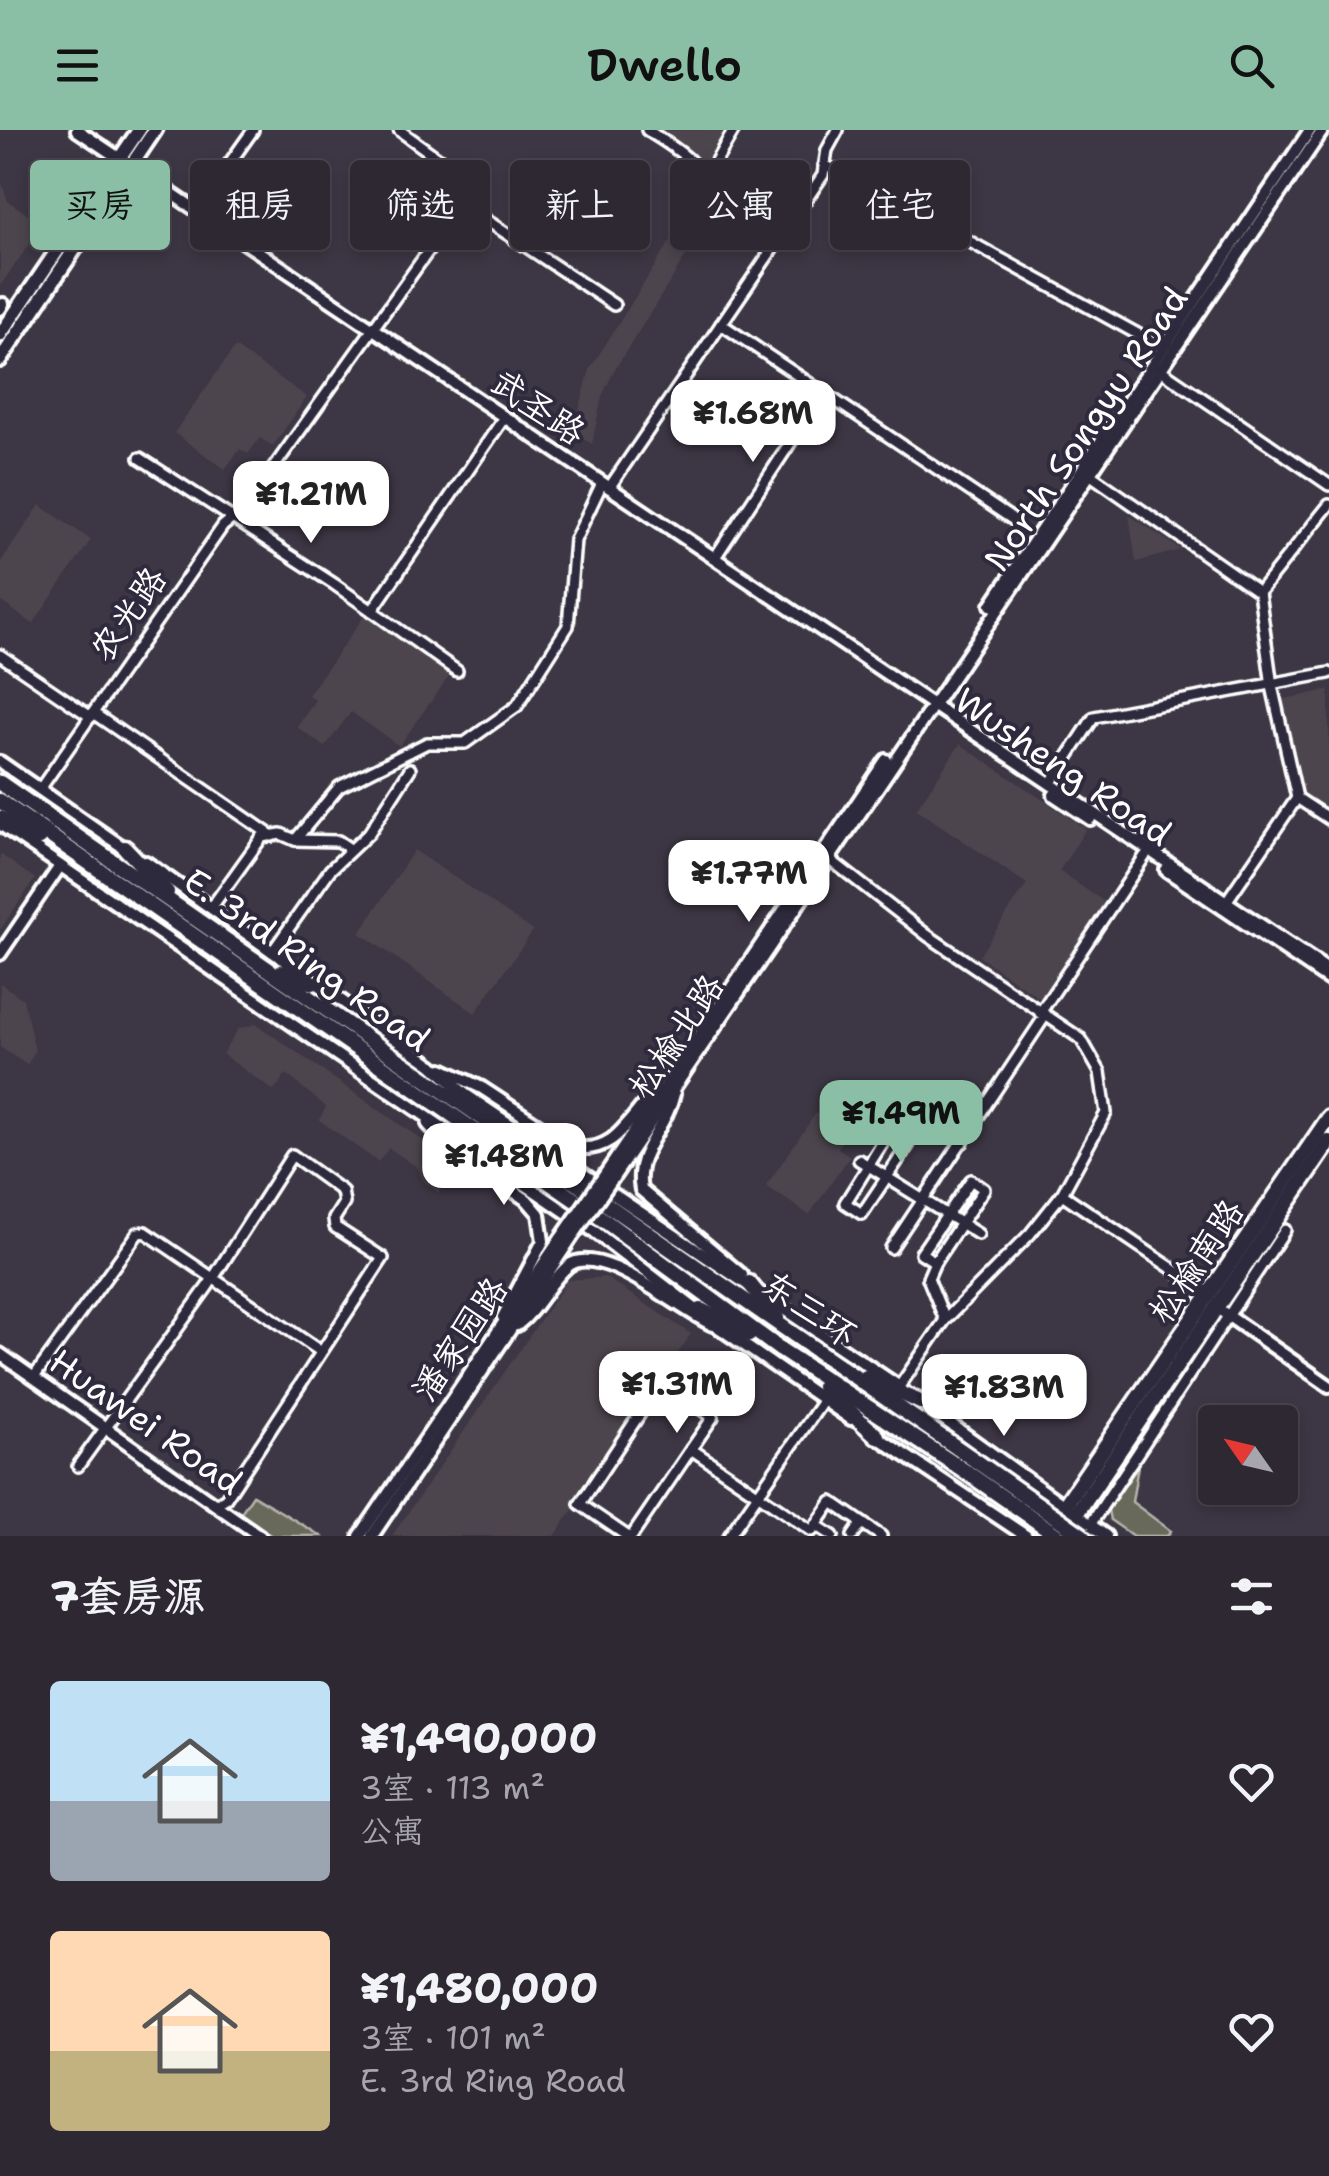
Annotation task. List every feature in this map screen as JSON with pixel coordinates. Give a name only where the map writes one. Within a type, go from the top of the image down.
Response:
[{"type":"main road","points":[[127,160],[139,130]]},
{"type":"main road","points":[[129,160],[155,130]]},
{"type":"main road","points":[[0,336],[62,250]]},
{"type":"main road","points":[[0,360],[70,250]]},
{"type":"main road","name":"E. 3rd Ring Road","points":[[0,783],[188,914],[267,959],[576,1192]]},
{"type":"main road","name":"E. 3rd Ring Road","points":[[0,801],[576,1192]]},
{"type":"main road","points":[[0,821],[84,860]]},
{"type":"main road","points":[[125,848],[188,914]]},
{"type":"main road","points":[[267,959],[314,982]]},
{"type":"main road","name":"松榆南路","points":[[1219,1306],[1329,1118]]},
{"type":"main road","points":[[1044,1536],[1070,1511],[1219,1306],[1329,1142]]},
{"type":"main road","points":[[576,1192],[605,1212]]},
{"type":"main road","name":"东三环","points":[[605,1212],[829,1359],[972,1467]]},
{"type":"main road","name":"东三环","points":[[605,1212],[802,1364],[972,1467]]},
{"type":"main road","points":[[749,1283],[790,1334]]},
{"type":"main road","points":[[701,1310],[768,1347],[782,1350]]},
{"type":"main road","points":[[829,1359],[920,1402]]},
{"type":"main road","points":[[802,1364],[877,1436]]},
{"type":"main road","points":[[972,1467],[1059,1536],[1070,1511]]},
{"type":"main road","points":[[972,1467],[1086,1530]]},
{"type":"street","name":"武圣路","points":[[77,130],[119,160]]},
{"type":"street","points":[[231,160],[252,130]]},
{"type":"street","points":[[399,130],[440,160]]},
{"type":"street","points":[[647,130],[690,160]]},
{"type":"street","points":[[716,160],[734,130]]},
{"type":"street","points":[[810,189],[838,130]]},
{"type":"street","name":"North Songyu Road","points":[[928,704],[1088,473],[1156,367],[1163,348],[1310,130]]},
{"type":"street","name":"North Songyu Road","points":[[928,704],[1156,367],[1323,130]]},
{"type":"street","points":[[824,166],[845,173],[1163,348]]},
{"type":"street","name":"武圣路","points":[[170,194],[928,704]]},
{"type":"street","points":[[490,223],[614,305]]},
{"type":"street","name":"农光路","points":[[40,790],[428,250]]},
{"type":"street","points":[[295,840],[338,788],[427,743],[464,744],[516,706],[568,626],[575,540],[605,486],[771,250]]},
{"type":"street","points":[[1,305],[16,313]]},
{"type":"street","points":[[721,324],[1015,521]]},
{"type":"street","points":[[1156,367],[1329,485]]},
{"type":"street","points":[[714,559],[823,393]]},
{"type":"street","points":[[372,612],[504,418]]},
{"type":"street","points":[[140,458],[457,671]]},
{"type":"street","points":[[1088,473],[1260,592]]},
{"type":"street","points":[[1329,504],[1260,592],[1272,686],[1297,798],[1329,819]]},
{"type":"street","points":[[0,655],[272,836]]},
{"type":"street","points":[[1050,784],[1094,717],[1329,673]]},
{"type":"street","name":"Wusheng Road","points":[[928,704],[1329,972]]},
{"type":"street","name":"Wusheng Road","points":[[928,704],[1329,980]]},
{"type":"street","name":"松榆北路","points":[[673,1082],[828,858],[928,704]]},
{"type":"street","name":"松榆北路","points":[[503,1333],[928,704]]},
{"type":"street","points":[[0,762],[211,908],[267,959],[350,849],[368,834],[410,769]]},
{"type":"street","points":[[1226,902],[1297,798]]},
{"type":"street","points":[[0,821],[701,1310],[823,1401],[1026,1536]]},
{"type":"street","points":[[211,908],[262,837],[338,841],[350,849]]},
{"type":"street","points":[[890,1248],[1145,856]]},
{"type":"street","points":[[828,858],[927,935],[1081,1039],[1100,1072],[1106,1113],[1062,1194],[1030,1234],[945,1320],[899,1387]]},
{"type":"street","points":[[0,954],[60,866]]},
{"type":"street","points":[[314,982],[432,1065],[466,1095],[899,1387],[1070,1511],[1086,1530],[1106,1536]]},
{"type":"street","points":[[432,1065],[482,1088],[572,1147],[586,1150],[604,1147],[620,1134],[644,1102],[673,1082]]},
{"type":"street","points":[[673,1082],[669,1117],[639,1166],[642,1190],[659,1209],[731,1262],[749,1283]]},
{"type":"street","points":[[890,1097],[962,1142]]},
{"type":"street","points":[[890,1130],[909,1144],[862,1214],[845,1204],[863,1163],[905,1106]]},
{"type":"street","points":[[372,1536],[503,1333],[511,1296],[542,1242],[539,1214],[527,1200],[453,1151],[413,1108]]},
{"type":"street","points":[[78,1466],[212,1278],[292,1155],[342,1191],[344,1203],[334,1219],[335,1227],[383,1258],[226,1498],[216,1504]]},
{"type":"street","points":[[863,1163],[978,1234]]},
{"type":"street","points":[[935,1262],[921,1254],[971,1180],[984,1189],[928,1278],[945,1320]]},
{"type":"street","points":[[1062,1194],[1329,1386]]},
{"type":"street","points":[[1086,1530],[1219,1306],[1285,1230]]},
{"type":"street","points":[[34,1378],[138,1232],[151,1235],[320,1351]]},
{"type":"street","points":[[503,1333],[534,1312],[569,1265],[586,1258],[611,1264],[680,1310],[722,1329]]},
{"type":"street","name":"潘家园路","points":[[360,1536],[503,1333]]},
{"type":"street","name":"Huawei Road","points":[[0,1354],[260,1536]]},
{"type":"street","points":[[662,1382],[713,1417],[691,1449],[630,1536],[580,1504],[662,1382]]},
{"type":"street","points":[[728,1536],[823,1401]]},
{"type":"street","points":[[691,1449],[812,1531],[832,1502],[881,1536]]},
{"type":"street","points":[[997,1516],[1023,1478]]},
{"type":"street","points":[[853,1536],[862,1523]]},
{"type":"street","points":[[816,1525],[833,1536]]},
{"type":"shaded area","points":[[659,130],[726,130],[708,160],[702,160]]},
{"type":"shaded area","points":[[0,178],[8,201],[30,216],[30,243],[0,286]]},
{"type":"shaded area","points":[[670,242],[670,250],[690,250],[615,369],[602,396],[592,444],[573,433],[590,369]]},
{"type":"shaded area","points":[[235,347],[307,397],[273,446],[260,438],[248,454],[240,449],[225,469],[174,433]]},
{"type":"shaded area","points":[[40,505],[91,540],[33,624],[0,601],[0,563]]},
{"type":"shaded area","points":[[1129,515],[1181,550],[1136,562]]},
{"type":"shaded area","points":[[367,612],[452,672],[399,746],[351,712],[325,747],[297,727],[315,700],[308,695]]},
{"type":"shaded area","points":[[1329,690],[1329,814],[1300,794],[1280,700]]},
{"type":"shaded area","points":[[960,744],[1086,829],[1059,871],[1106,903],[1041,999],[979,956],[1027,884],[916,809]]},
{"type":"shaded area","points":[[414,850],[533,931],[475,1013],[360,933]]},
{"type":"shaded area","points":[[0,854],[35,879],[0,930]]},
{"type":"shaded area","points":[[0,983],[23,999],[35,1051],[27,1065],[0,1047]]},
{"type":"shaded area","points":[[256,1024],[435,1149],[448,1178],[438,1193],[423,1181],[418,1168],[389,1148],[378,1162],[319,1120],[326,1107],[286,1074],[274,1091],[222,1054],[238,1029]]},
{"type":"shaded area","points":[[816,1113],[847,1134],[838,1148],[850,1156],[809,1215],[766,1186]]},
{"type":"shaded area","points":[[605,1277],[691,1334],[555,1536],[392,1536],[568,1280]]},
{"type":"green space","points":[[1138,1466],[1132,1502],[1171,1531],[1167,1536],[1133,1536],[1110,1520],[1108,1510]]},
{"type":"green space","points":[[253,1495],[321,1536],[272,1536],[240,1514]]}]
